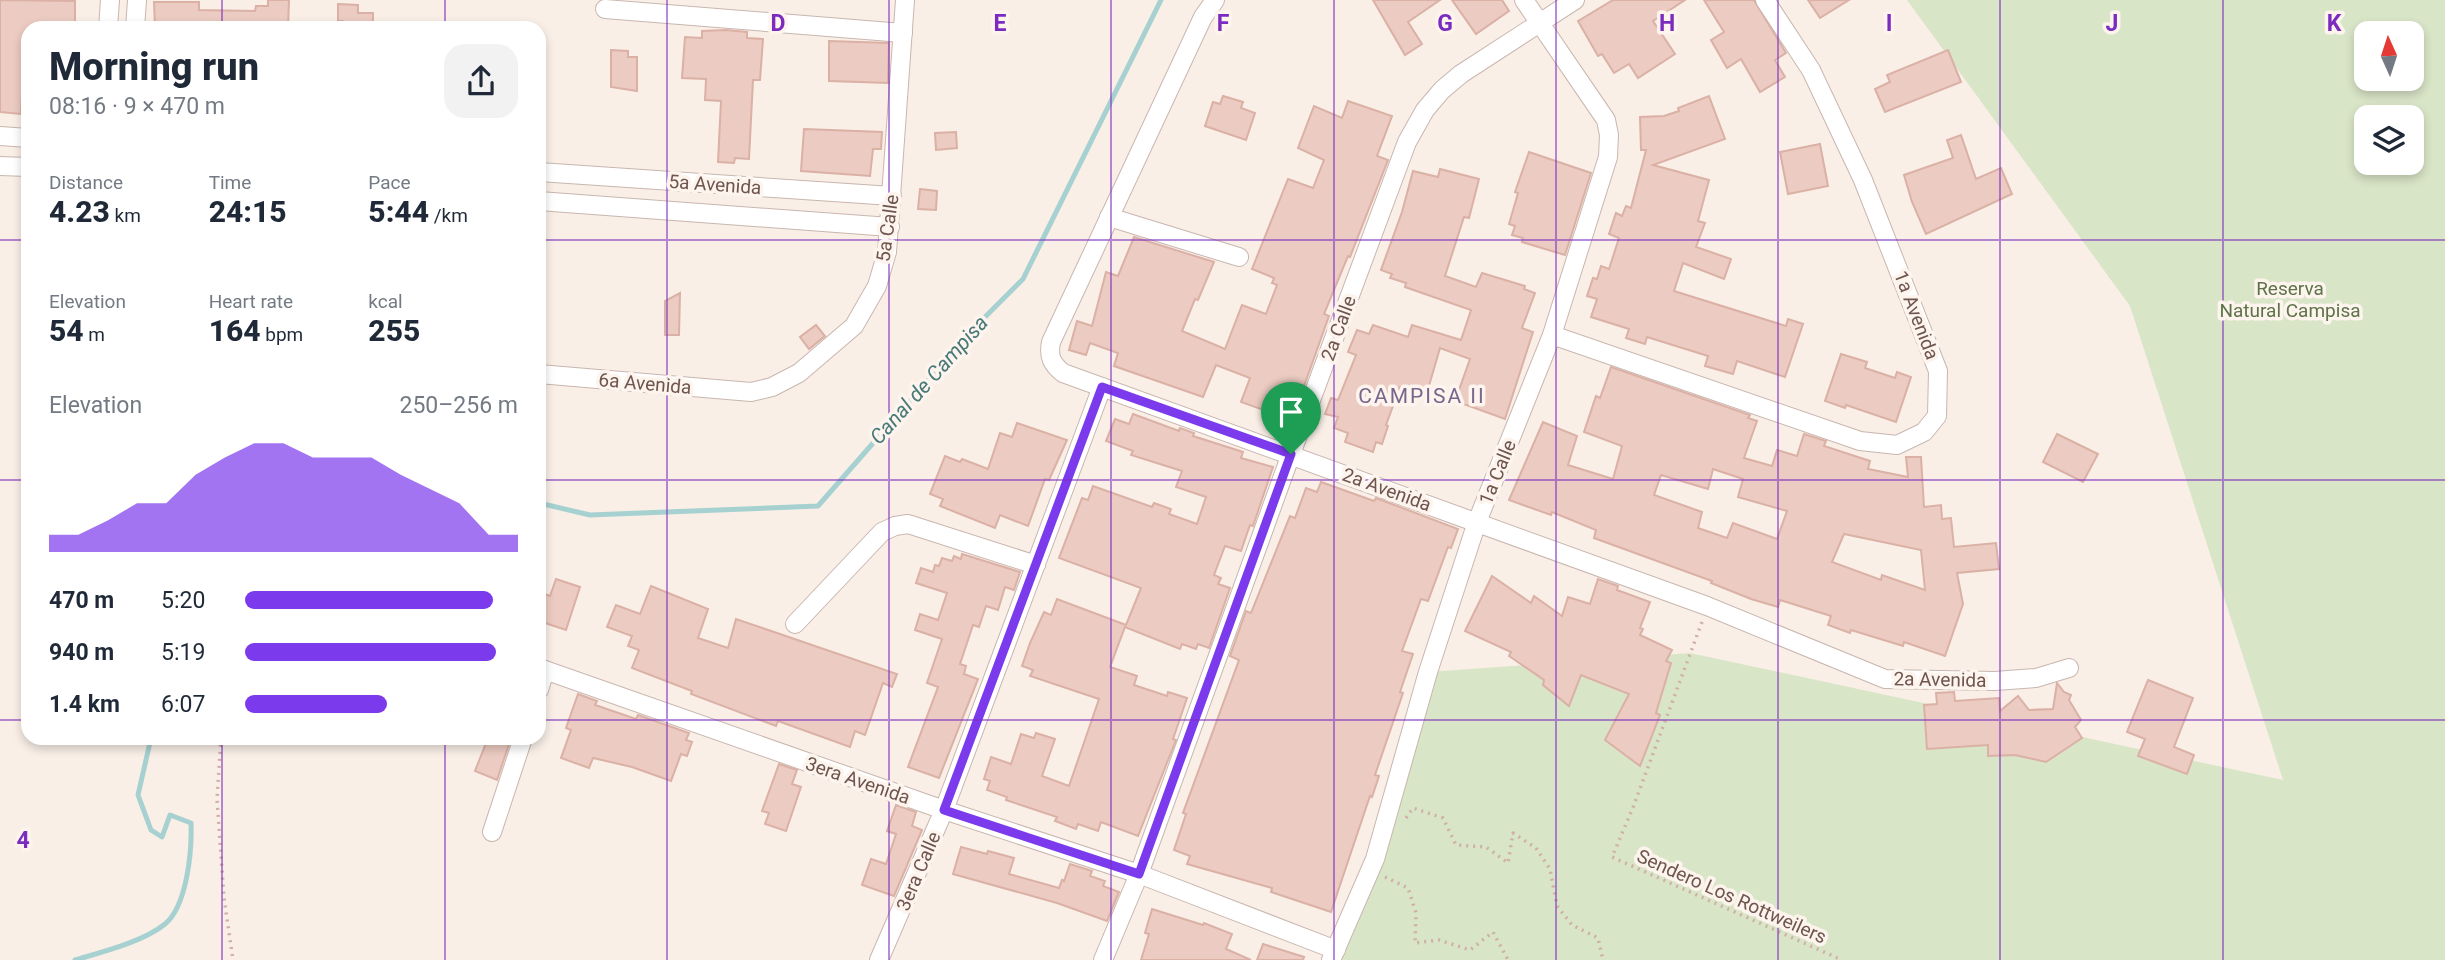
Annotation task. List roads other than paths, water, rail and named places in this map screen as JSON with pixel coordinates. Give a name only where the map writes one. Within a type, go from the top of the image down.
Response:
[{"type":"street","points":[[108,21],[110,0]]},
{"type":"street","points":[[136,21],[137,0]]},
{"type":"street","name":"5a Calle","points":[[751,392],[772,387],[799,373],[854,326],[877,286],[887,252],[890,227],[905,0]]},
{"type":"street","name":"2a Avenida","points":[[1215,0],[1203,17],[1051,342],[1049,352],[1052,364],[1063,373],[1707,606],[1885,679],[1995,681],[2036,678],[2069,668]]},
{"type":"street","name":"1a Calle","points":[[1334,955],[1375,859],[1428,672],[1477,522],[1552,335],[1608,157],[1609,135],[1606,120],[1524,0]]},
{"type":"street","name":"2a Calle","points":[[1103,960],[1139,874],[1407,142],[1425,110],[1442,90],[1461,74],[1575,0]]},
{"type":"street","name":"1a Avenida","points":[[1552,335],[1860,441],[1897,445],[1924,432],[1937,416],[1938,371],[1863,180],[1811,71],[1765,0]]},
{"type":"street","points":[[606,9],[903,33]]},
{"type":"street","points":[[0,136],[21,138]]},
{"type":"street","points":[[0,166],[21,167]]},
{"type":"street","name":"5a Avenida","points":[[546,172],[892,196]]},
{"type":"street","points":[[679,209],[680,182]]},
{"type":"street","name":"5a Avenida","points":[[546,201],[679,209],[890,227]]},
{"type":"street","points":[[1109,217],[1240,257]]},
{"type":"street","name":"6a Avenida","points":[[546,375],[751,392]]},
{"type":"street","name":"3era Calle","points":[[879,960],[944,810],[1102,387]]},
{"type":"street","points":[[795,624],[882,532],[895,526],[908,524],[1036,565]]},
{"type":"street","name":"3era Avenida","points":[[546,670],[944,810],[1139,874],[1334,955]]},
{"type":"street","points":[[492,832],[521,745]]},
{"type":"waterway","name":"Canal de Campisa","points":[[546,505],[590,515],[818,506],[972,330],[1023,279],[1161,0]]},
{"type":"waterway","name":"Canal de Campisa","points":[[75,960],[122,946],[156,930],[172,916],[183,892],[189,863],[191,823],[170,815],[162,837],[151,830],[138,795],[149,745]]},
{"type":"district","name":"CAMPISA II","points":[[1422,396]]},
{"type":"park label","name":"Reserva Natural Campisa","points":[[2290,299]]}]
